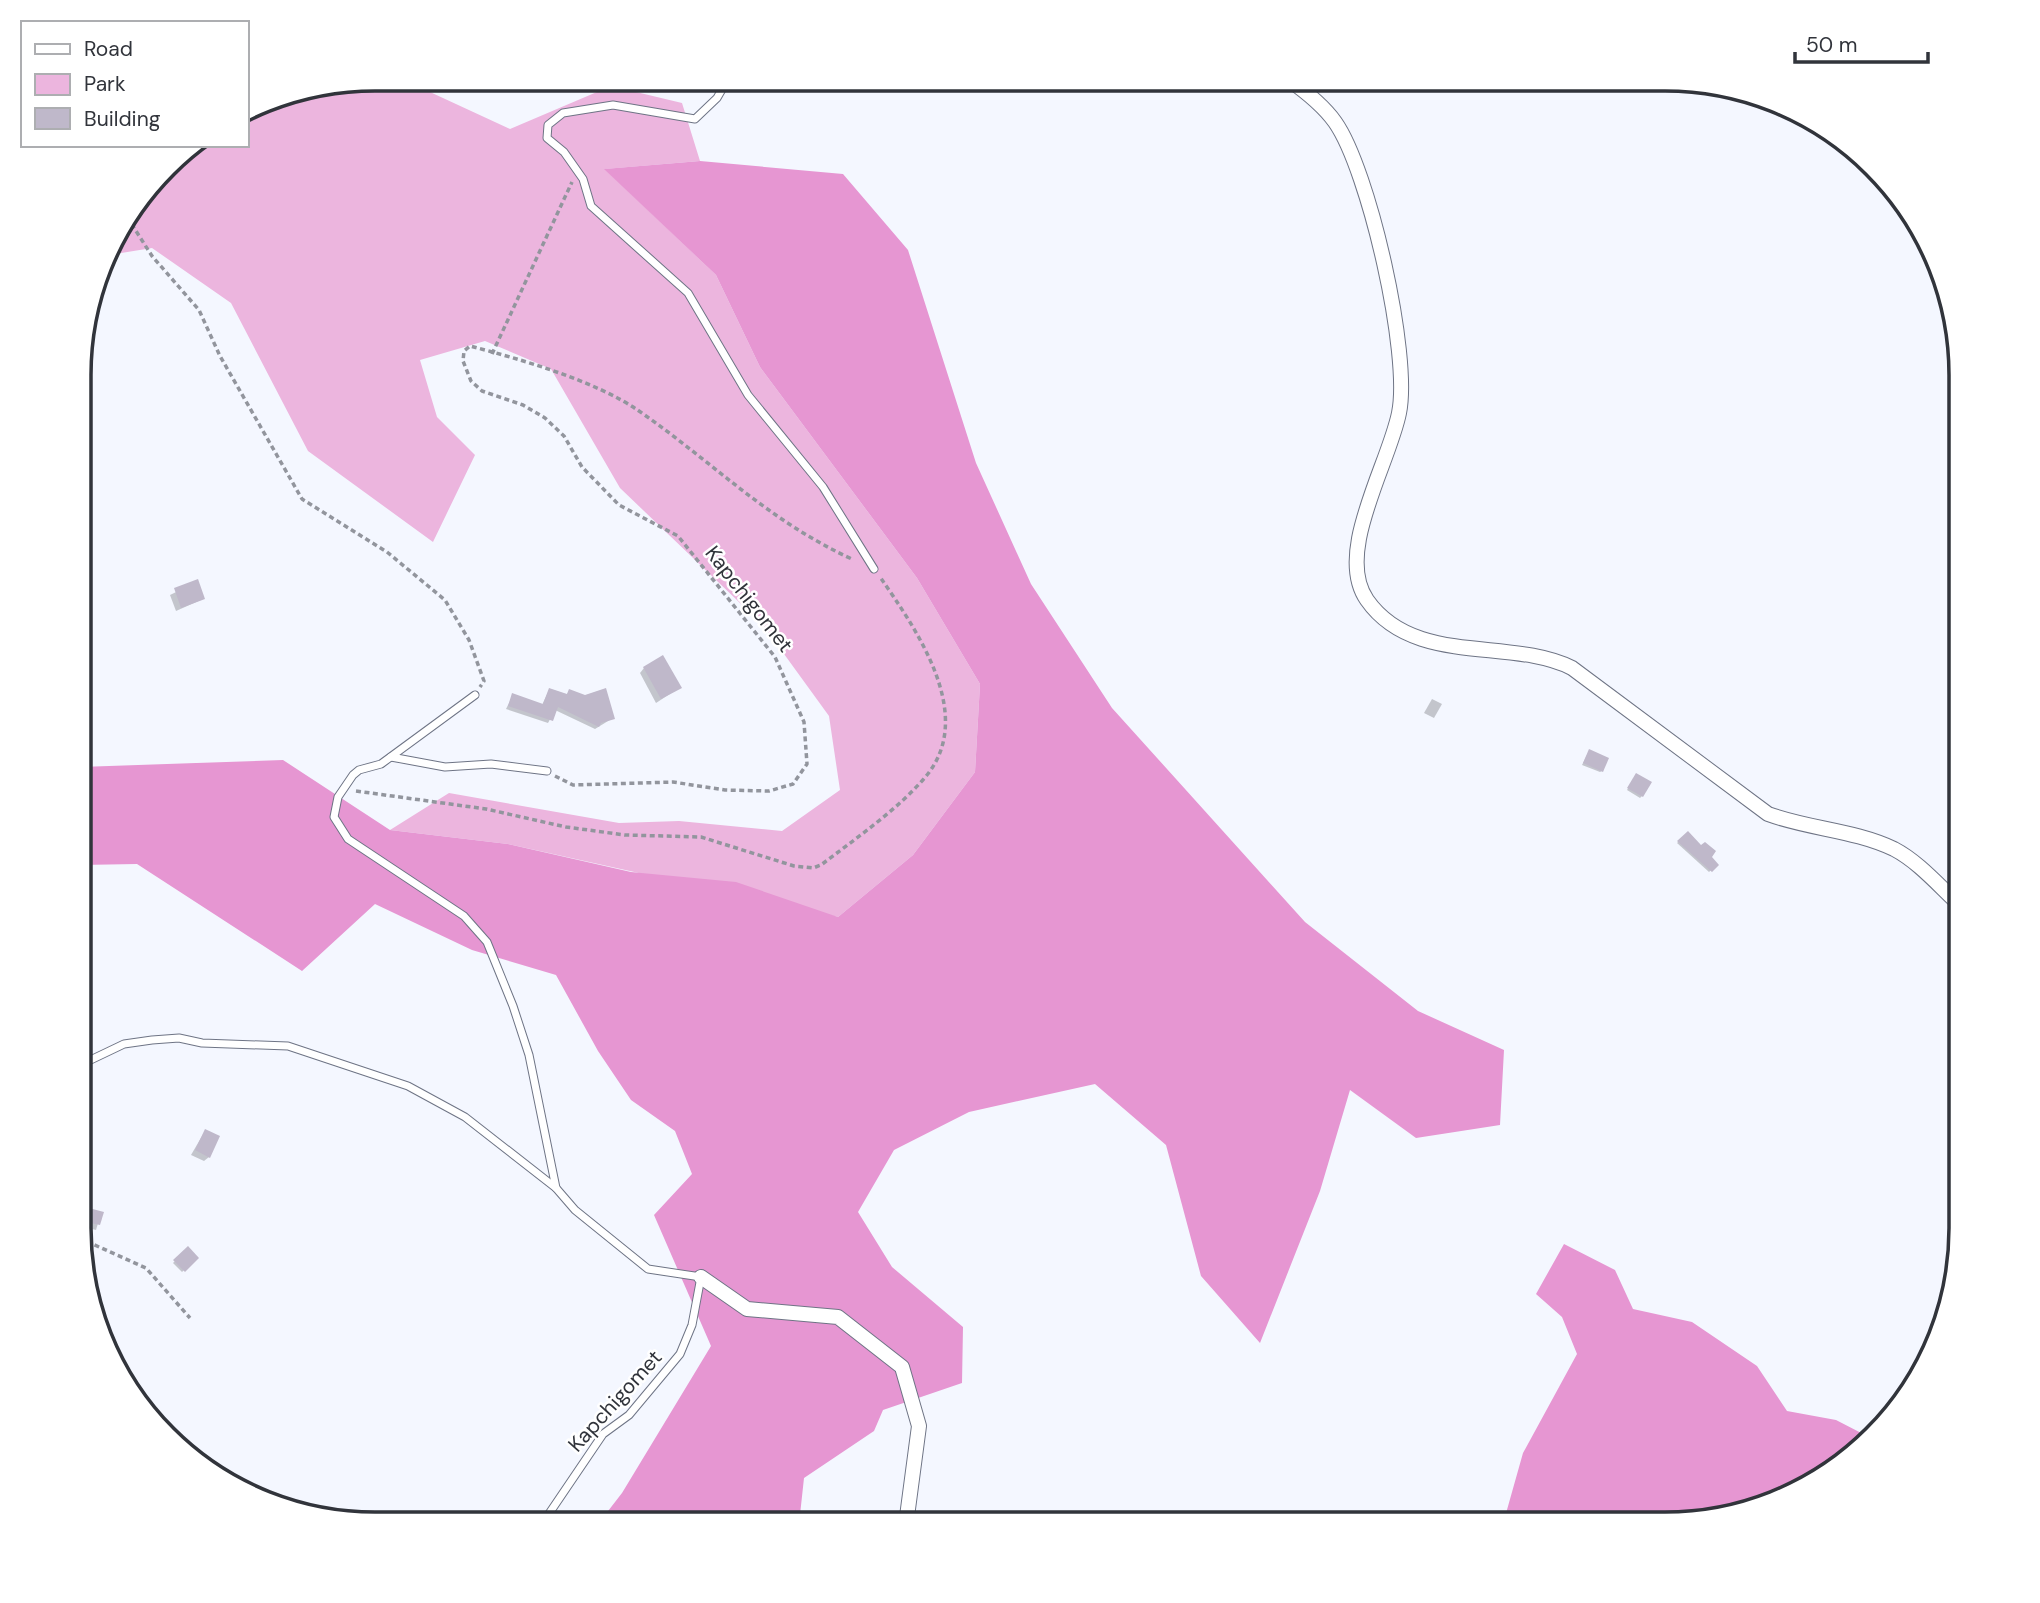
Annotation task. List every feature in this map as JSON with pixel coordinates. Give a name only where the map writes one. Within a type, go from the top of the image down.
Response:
[{"type":"street","points":[[1306,91],[1335,121],[1352,152],[1395,316],[1402,366],[1400,411],[1362,523],[1358,581],[1368,601],[1396,626],[1414,635],[1465,650],[1551,658],[1572,668],[1768,814],[1791,823],[1833,829],[1894,849],[1913,862],[1949,895]]},
{"type":"street","points":[[701,1277],[747,1309],[838,1317],[902,1367],[919,1426],[908,1512]]},
{"type":"lane","points":[[721,91],[695,119],[613,105],[563,113],[548,125],[547,138],[564,152],[577,171],[591,206],[674,279],[693,300],[748,395],[823,487],[874,569]]},
{"type":"lane","points":[[475,695],[381,764],[359,770],[338,797],[334,817],[348,839],[464,916],[487,942],[529,1055],[556,1188]]},
{"type":"lane","points":[[391,757],[445,767],[491,764],[547,771]]},
{"type":"lane","points":[[91,1060],[124,1044],[178,1038],[202,1044],[288,1046],[408,1086],[465,1117],[556,1188],[575,1210],[648,1269],[701,1277]]},
{"type":"lane","name":"Kapchigomet","points":[[550,1512],[603,1434],[629,1415],[680,1354],[692,1325],[701,1277]]},
{"type":"path","points":[[492,354],[577,171]]},
{"type":"path","points":[[133,226],[152,256],[199,310],[220,356],[302,499],[387,552],[445,600],[469,640],[484,681],[475,695]]},
{"type":"path","name":"Kapchigomet","points":[[547,771],[573,785],[673,782],[725,790],[769,791],[793,784],[807,764],[808,750],[804,722],[775,657],[678,536],[619,505],[582,467],[564,436],[545,418],[523,405],[482,391],[471,381],[463,360],[464,351],[470,346],[528,363],[592,387],[637,409],[756,503],[816,542],[874,569]]},
{"type":"path","points":[[344,789],[486,808],[566,827],[625,835],[701,837],[794,866],[813,868],[821,865],[926,775],[940,754],[945,725],[939,675],[874,569]]},
{"type":"path","points":[[92,1244],[146,1268],[190,1318]]},
{"type":"green space","points":[[375,91],[428,91],[510,129],[599,91],[632,91],[682,103],[700,161],[605,169],[716,275],[760,367],[917,578],[980,684],[975,772],[913,855],[838,917],[508,844],[390,830],[449,793],[619,823],[679,821],[782,831],[840,790],[829,716],[763,625],[620,488],[551,369],[485,341],[420,360],[437,417],[475,455],[433,542],[308,451],[231,303],[152,248],[118,253],[139,217],[174,174],[206,147],[248,147],[248,121],[284,106],[320,96]]},
{"type":"shaded area","points":[[700,161],[843,174],[908,250],[976,463],[1031,584],[1112,708],[1305,922],[1418,1011],[1504,1050],[1500,1125],[1416,1138],[1350,1090],[1320,1191],[1260,1343],[1201,1276],[1166,1145],[1095,1084],[969,1112],[894,1150],[858,1212],[892,1267],[963,1327],[962,1383],[883,1410],[874,1431],[804,1478],[800,1512],[607,1512],[622,1493],[711,1346],[654,1215],[692,1174],[675,1131],[631,1100],[598,1051],[556,975],[472,950],[375,904],[302,971],[137,864],[91,865],[91,767],[283,760],[390,830],[508,844],[631,872],[736,882],[838,917],[913,855],[975,772],[980,684],[917,578],[760,367],[716,275],[604,169]]},
{"type":"shaded area","points":[[1564,1244],[1615,1270],[1633,1309],[1692,1322],[1757,1366],[1787,1411],[1836,1420],[1861,1433],[1823,1464],[1790,1483],[1756,1497],[1720,1507],[1665,1512],[1506,1512],[1523,1453],[1577,1354],[1562,1317],[1536,1294]]},
{"type":"building","points":[[198,579],[205,599],[181,608],[174,588]]},
{"type":"building","points":[[663,655],[682,688],[661,699],[643,667]]},
{"type":"building","points":[[549,688],[567,694],[569,689],[585,695],[606,688],[615,719],[601,723],[599,727],[558,707],[553,721],[508,706],[512,693],[543,704]]},
{"type":"building","points":[[1589,749],[1609,758],[1603,772],[1583,763]]},
{"type":"building","points":[[1636,773],[1652,782],[1643,797],[1627,788]]},
{"type":"building","points":[[1688,831],[1701,845],[1705,842],[1716,851],[1712,857],[1719,865],[1712,872],[1677,841]]},
{"type":"building","points":[[205,1129],[220,1136],[210,1158],[195,1150]]},
{"type":"building","points":[[91,1209],[104,1212],[100,1225],[91,1223]]},
{"type":"building","points":[[188,1246],[199,1258],[185,1272],[173,1260]]}]
